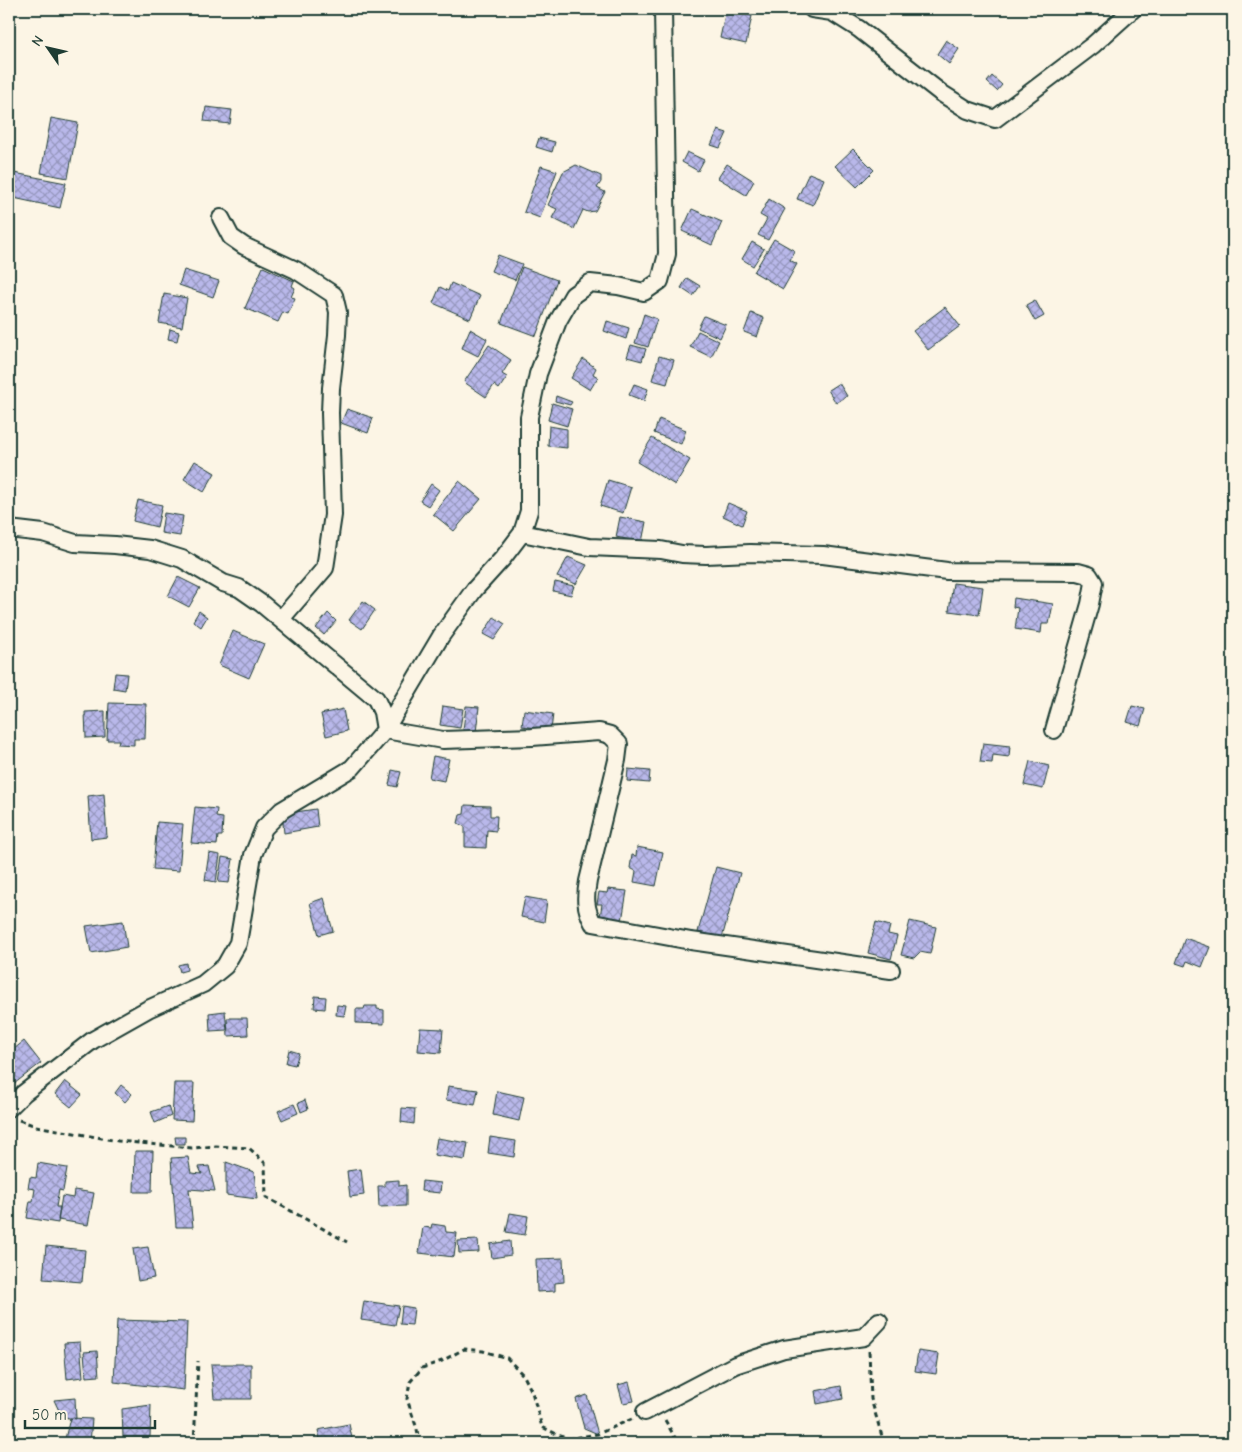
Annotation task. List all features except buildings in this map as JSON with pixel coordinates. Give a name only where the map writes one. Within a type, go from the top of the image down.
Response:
[{"type":"street","points":[[13,1114],[24,1093],[93,1040],[148,1009],[203,984],[225,966],[238,943],[253,855],[264,828],[282,810],[352,768],[385,730],[441,636],[474,590],[503,558],[522,533],[530,511],[529,417],[538,374],[558,321],[572,296],[590,283],[618,286],[644,292],[660,281],[667,254],[664,9]]},
{"type":"street","points":[[812,9],[832,12],[858,29],[941,93],[968,110],[995,119],[1093,44],[1133,9]]},
{"type":"street","points":[[221,218],[231,236],[244,246],[296,270],[334,296],[338,312],[330,413],[333,515],[325,568],[281,619]]},
{"type":"street","points":[[9,529],[43,533],[75,543],[150,549],[182,559],[223,584],[239,588],[281,619],[376,699],[382,712],[385,730]]},
{"type":"street","points":[[522,533],[589,547],[661,550],[682,554],[823,555],[947,571],[1078,572],[1089,575],[1094,583],[1090,604],[1054,730]]},
{"type":"street","points":[[385,730],[443,740],[532,737],[585,732],[599,732],[610,735],[619,744],[617,760],[585,900],[588,914],[593,922],[692,941],[891,970]]},
{"type":"street","points":[[648,1411],[735,1365],[784,1349],[864,1337],[879,1321]]},
{"type":"path","points":[[13,1114],[36,1126],[118,1141],[192,1148],[216,1146],[249,1148],[265,1163],[266,1197],[347,1242]]},
{"type":"path","points":[[864,1337],[868,1344],[871,1399],[884,1443]]},
{"type":"path","points":[[418,1443],[417,1429],[407,1399],[410,1382],[422,1368],[464,1349],[482,1351],[507,1358],[524,1376],[532,1392],[542,1427],[567,1439],[598,1434],[648,1411],[665,1419],[678,1443]]},
{"type":"path","points":[[194,1443],[198,1361]]}]
